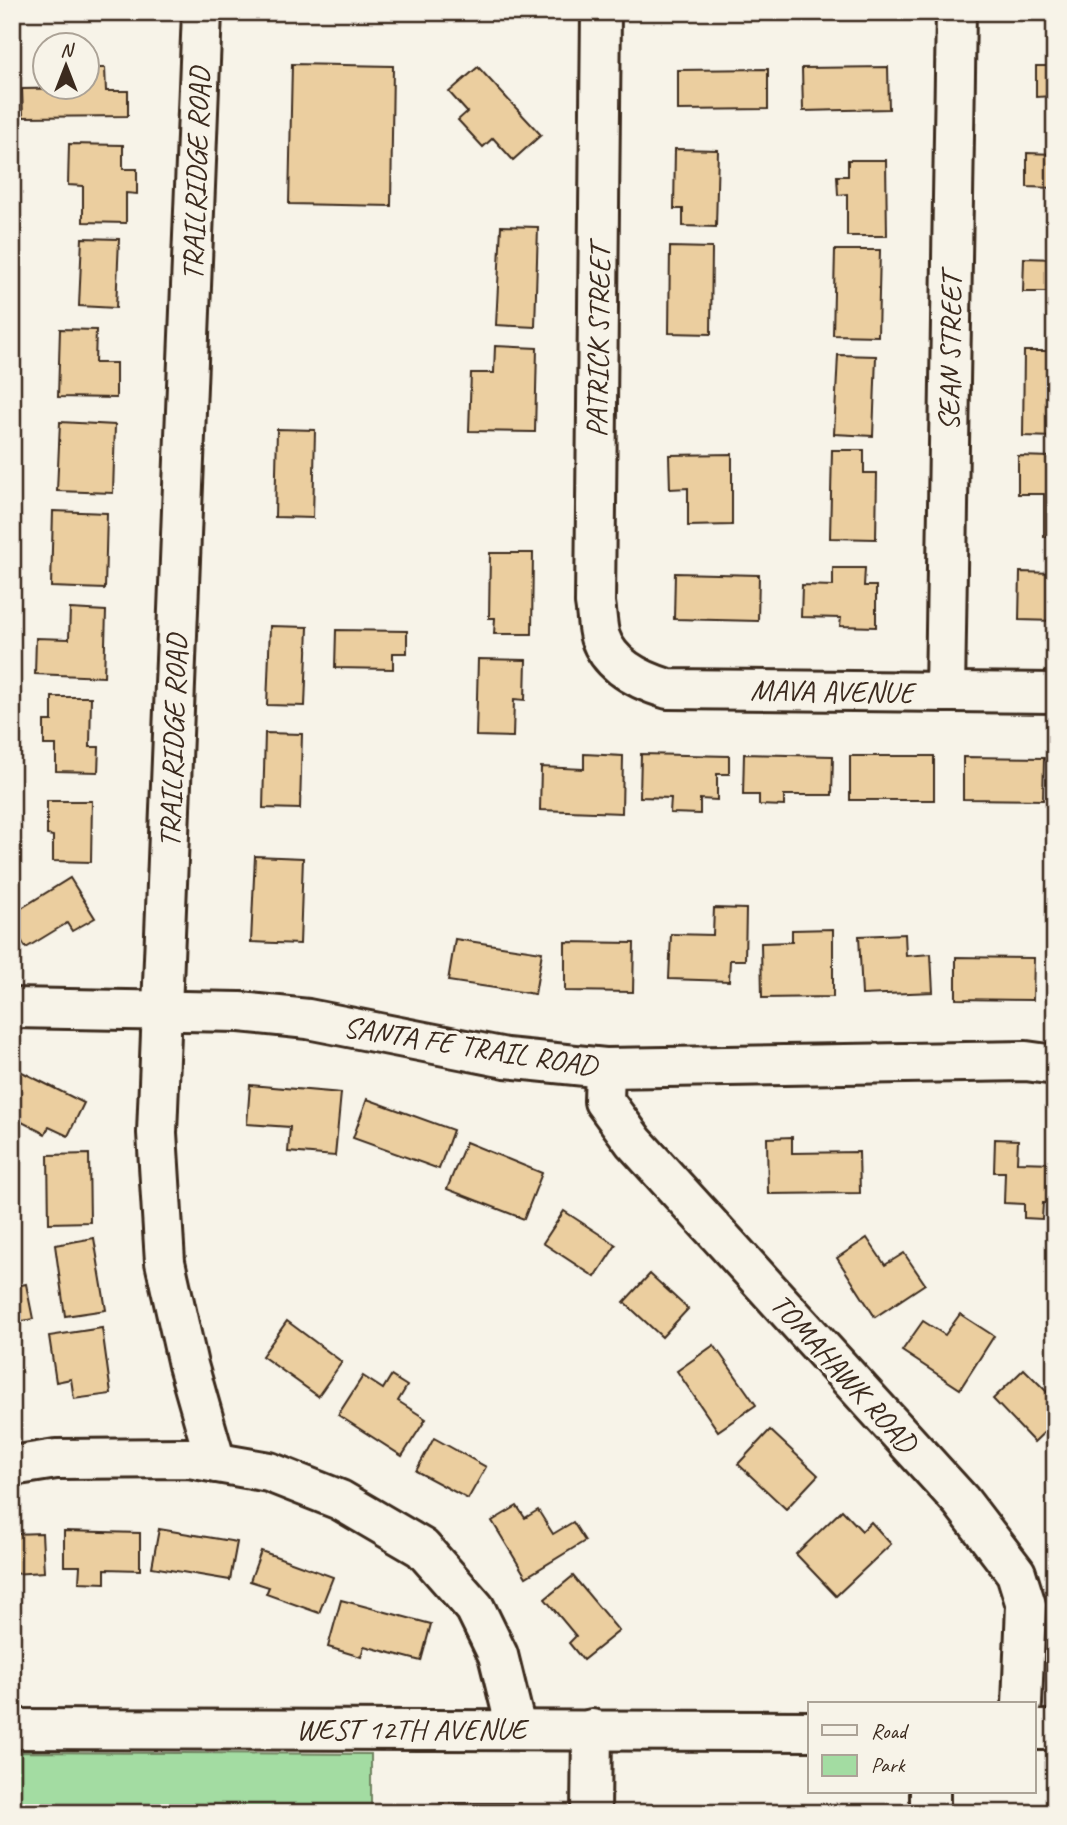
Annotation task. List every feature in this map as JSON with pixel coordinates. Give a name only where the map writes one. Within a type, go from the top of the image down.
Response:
[{"type":"street","name":"TRAILRIDGE ROAD","points":[[202,12],[157,1133],[165,1262],[188,1365],[216,1463]]},
{"type":"street","name":"PATRICK STREET","points":[[601,12],[595,603],[600,638],[617,663]]},
{"type":"street","name":"SEAN STREET","points":[[945,692],[956,12]]},
{"type":"street","name":"MAVA AVENUE","points":[[617,663],[643,682],[668,689],[1055,693]]},
{"type":"street","name":"SANTA FE TRAIL ROAD","points":[[12,1008],[240,1012],[308,1019],[506,1058],[605,1068],[1026,1061],[1055,1065]]},
{"type":"street","name":"TOMAHAWK ROAD","points":[[605,1068],[604,1101],[634,1142],[961,1501],[1016,1573],[1026,1605],[1022,1702]]},
{"type":"street","points":[[12,1466],[56,1459],[189,1458],[269,1472],[340,1500],[422,1548],[475,1608],[498,1655],[516,1728]]},
{"type":"street","name":"WEST 12TH AVENUE","points":[[12,1729],[516,1728],[808,1731]]},
{"type":"street","points":[[591,1813],[592,1729]]},
{"type":"street","points":[[1036,1730],[1055,1730]]},
{"type":"street","points":[[930,1794],[930,1813]]},
{"type":"path","points":[[12,1811],[96,1813]]},
{"type":"green space","points":[[12,1752],[371,1754],[371,1813],[12,1813]]},
{"type":"building","points":[[292,64],[393,66],[391,206],[289,204]]},
{"type":"building","points":[[1036,66],[1055,66],[1055,140],[1054,96],[1036,97]]},
{"type":"building","points":[[478,67],[541,135],[513,160],[493,138],[483,147],[458,120],[467,112],[449,92]]},
{"type":"building","points":[[888,67],[889,109],[803,111],[802,68]]},
{"type":"building","points":[[102,68],[105,68],[106,91],[128,91],[128,116],[23,117],[22,89],[32,89],[32,102],[102,102]]},
{"type":"building","points":[[768,69],[768,109],[678,110],[678,70]]},
{"type":"building","points":[[69,144],[123,145],[123,169],[137,169],[137,194],[126,193],[126,223],[83,222],[83,186],[68,185]]},
{"type":"building","points":[[675,149],[718,150],[716,227],[683,226],[683,209],[674,209]]},
{"type":"building","points":[[1027,153],[1055,154],[1055,188],[1027,187]]},
{"type":"building","points":[[848,160],[886,160],[887,236],[847,236],[847,194],[838,195],[837,176],[848,176]]},
{"type":"building","points":[[501,226],[538,227],[535,327],[496,325]]},
{"type":"building","points":[[82,238],[119,239],[116,308],[79,306]]},
{"type":"building","points":[[670,247],[712,248],[711,334],[669,333]]},
{"type":"building","points":[[835,250],[880,250],[878,336],[833,335]]},
{"type":"building","points":[[1024,258],[1055,259],[1055,330],[1053,292],[1023,292]]},
{"type":"building","points":[[60,329],[96,330],[95,363],[116,363],[116,398],[58,397]]},
{"type":"building","points":[[495,346],[537,348],[535,432],[469,431],[471,373],[494,373]]},
{"type":"building","points":[[1024,351],[1055,351],[1055,437],[1023,436]]},
{"type":"building","points":[[838,355],[876,356],[873,436],[834,434]]},
{"type":"building","points":[[60,422],[115,425],[113,493],[57,491]]},
{"type":"building","points":[[277,429],[315,430],[313,518],[275,517]]},
{"type":"building","points":[[832,450],[864,450],[864,473],[877,473],[876,539],[830,538]]},
{"type":"building","points":[[732,454],[732,525],[688,526],[688,488],[670,489],[669,455]]},
{"type":"building","points":[[1018,456],[1052,457],[1052,466],[1055,466],[1055,537],[1044,537],[1044,494],[1018,494]]},
{"type":"building","points":[[53,511],[107,513],[105,589],[51,587]]},
{"type":"building","points":[[490,553],[533,553],[532,634],[494,634],[495,618],[489,618]]},
{"type":"building","points":[[833,568],[865,568],[864,586],[876,586],[876,627],[840,626],[841,618],[801,617],[802,585],[833,586]]},
{"type":"building","points":[[1020,572],[1055,573],[1055,621],[1019,620]]},
{"type":"building","points":[[675,573],[759,575],[758,621],[674,619]]},
{"type":"building","points":[[70,609],[106,611],[104,677],[35,674],[36,638],[69,639]]},
{"type":"building","points":[[270,626],[308,627],[305,706],[267,705]]},
{"type":"building","points":[[336,630],[407,631],[407,653],[393,653],[393,669],[335,668]]},
{"type":"building","points":[[478,659],[526,660],[525,700],[514,699],[513,737],[476,736]]},
{"type":"building","points":[[52,697],[91,697],[90,747],[99,747],[98,772],[56,771],[56,745],[44,745],[44,721],[52,721]]},
{"type":"building","points":[[265,733],[302,734],[300,809],[263,808]]},
{"type":"building","points":[[584,754],[623,756],[622,813],[540,810],[541,767],[584,769]]},
{"type":"building","points":[[641,754],[729,756],[729,774],[717,774],[717,800],[700,799],[700,814],[670,813],[671,798],[640,797]]},
{"type":"building","points":[[744,754],[833,756],[832,795],[784,795],[784,806],[759,805],[759,795],[743,795]]},
{"type":"building","points":[[850,756],[934,756],[934,800],[850,800]]},
{"type":"building","points":[[963,757],[1044,758],[1043,800],[963,799]]},
{"type":"building","points":[[47,801],[92,801],[91,862],[53,861],[53,836],[47,835]]},
{"type":"building","points":[[255,856],[303,858],[300,944],[251,942]]},
{"type":"building","points":[[70,878],[95,918],[72,931],[67,923],[26,948],[12,926],[12,914]]},
{"type":"building","points":[[714,908],[746,909],[745,960],[730,960],[729,981],[669,979],[671,934],[713,935]]},
{"type":"building","points":[[833,929],[833,997],[762,998],[761,943],[792,942],[792,930]]},
{"type":"building","points":[[905,934],[906,956],[931,954],[933,992],[862,995],[859,936]]},
{"type":"building","points":[[455,939],[542,952],[535,994],[448,981]]},
{"type":"building","points":[[565,942],[634,943],[633,992],[565,991]]},
{"type":"building","points":[[956,957],[1034,958],[1033,1000],[956,999]]},
{"type":"building","points":[[18,1070],[84,1103],[68,1136],[49,1127],[45,1134],[12,1117],[12,1083]]},
{"type":"building","points":[[250,1085],[341,1093],[335,1156],[288,1152],[290,1127],[247,1124]]},
{"type":"building","points":[[367,1099],[453,1130],[439,1169],[353,1138]]},
{"type":"building","points":[[792,1137],[792,1153],[859,1152],[860,1193],[768,1194],[767,1138]]},
{"type":"building","points":[[995,1139],[1018,1140],[1017,1162],[1055,1163],[1055,1203],[1043,1203],[1042,1219],[1024,1218],[1024,1204],[1004,1203],[1005,1172],[994,1172]]},
{"type":"building","points":[[466,1142],[542,1173],[524,1219],[447,1189]]},
{"type":"building","points":[[89,1154],[90,1222],[49,1223],[48,1155]]},
{"type":"building","points":[[564,1211],[616,1245],[595,1277],[543,1243]]},
{"type":"building","points":[[94,1238],[106,1310],[65,1316],[55,1245]]},
{"type":"building","points":[[867,1238],[885,1265],[904,1253],[925,1284],[875,1317],[837,1258]]},
{"type":"building","points":[[650,1274],[688,1309],[662,1337],[624,1302]]},
{"type":"building","points":[[26,1284],[33,1319],[12,1323],[12,1287]]},
{"type":"building","points":[[960,1314],[994,1336],[960,1389],[902,1351],[923,1321],[945,1335]]},
{"type":"building","points":[[287,1321],[342,1362],[318,1396],[262,1356]]},
{"type":"building","points":[[102,1328],[111,1394],[74,1399],[71,1379],[56,1382],[49,1336]]},
{"type":"building","points":[[714,1345],[756,1405],[718,1431],[677,1371]]},
{"type":"building","points":[[1024,1369],[1055,1400],[1055,1422],[1034,1442],[993,1399]]},
{"type":"building","points":[[363,1376],[383,1389],[391,1376],[407,1386],[398,1401],[426,1419],[402,1456],[338,1415]]},
{"type":"building","points":[[770,1430],[818,1475],[786,1509],[738,1464]]},
{"type":"building","points":[[434,1438],[486,1467],[468,1499],[416,1471]]},
{"type":"building","points":[[517,1506],[525,1518],[538,1510],[553,1534],[573,1522],[585,1541],[526,1577],[492,1521]]},
{"type":"building","points":[[842,1510],[862,1531],[871,1522],[891,1544],[836,1596],[796,1554]]},
{"type":"building","points":[[159,1529],[237,1542],[230,1580],[152,1567]]},
{"type":"building","points":[[64,1531],[140,1533],[140,1570],[105,1569],[105,1583],[79,1582],[80,1566],[64,1566]]},
{"type":"building","points":[[42,1533],[44,1572],[12,1574],[12,1534]]},
{"type":"building","points":[[261,1551],[333,1577],[319,1613],[266,1594],[269,1587],[250,1581]]},
{"type":"building","points":[[573,1576],[619,1631],[583,1660],[569,1643],[576,1636],[545,1599]]},
{"type":"building","points":[[341,1600],[431,1624],[421,1661],[364,1646],[361,1657],[328,1647]]},
{"type":"building","points":[[440,1803],[521,1803],[521,1813],[440,1813]]},
{"type":"building","points":[[874,1807],[875,1813],[812,1813],[812,1808]]}]
